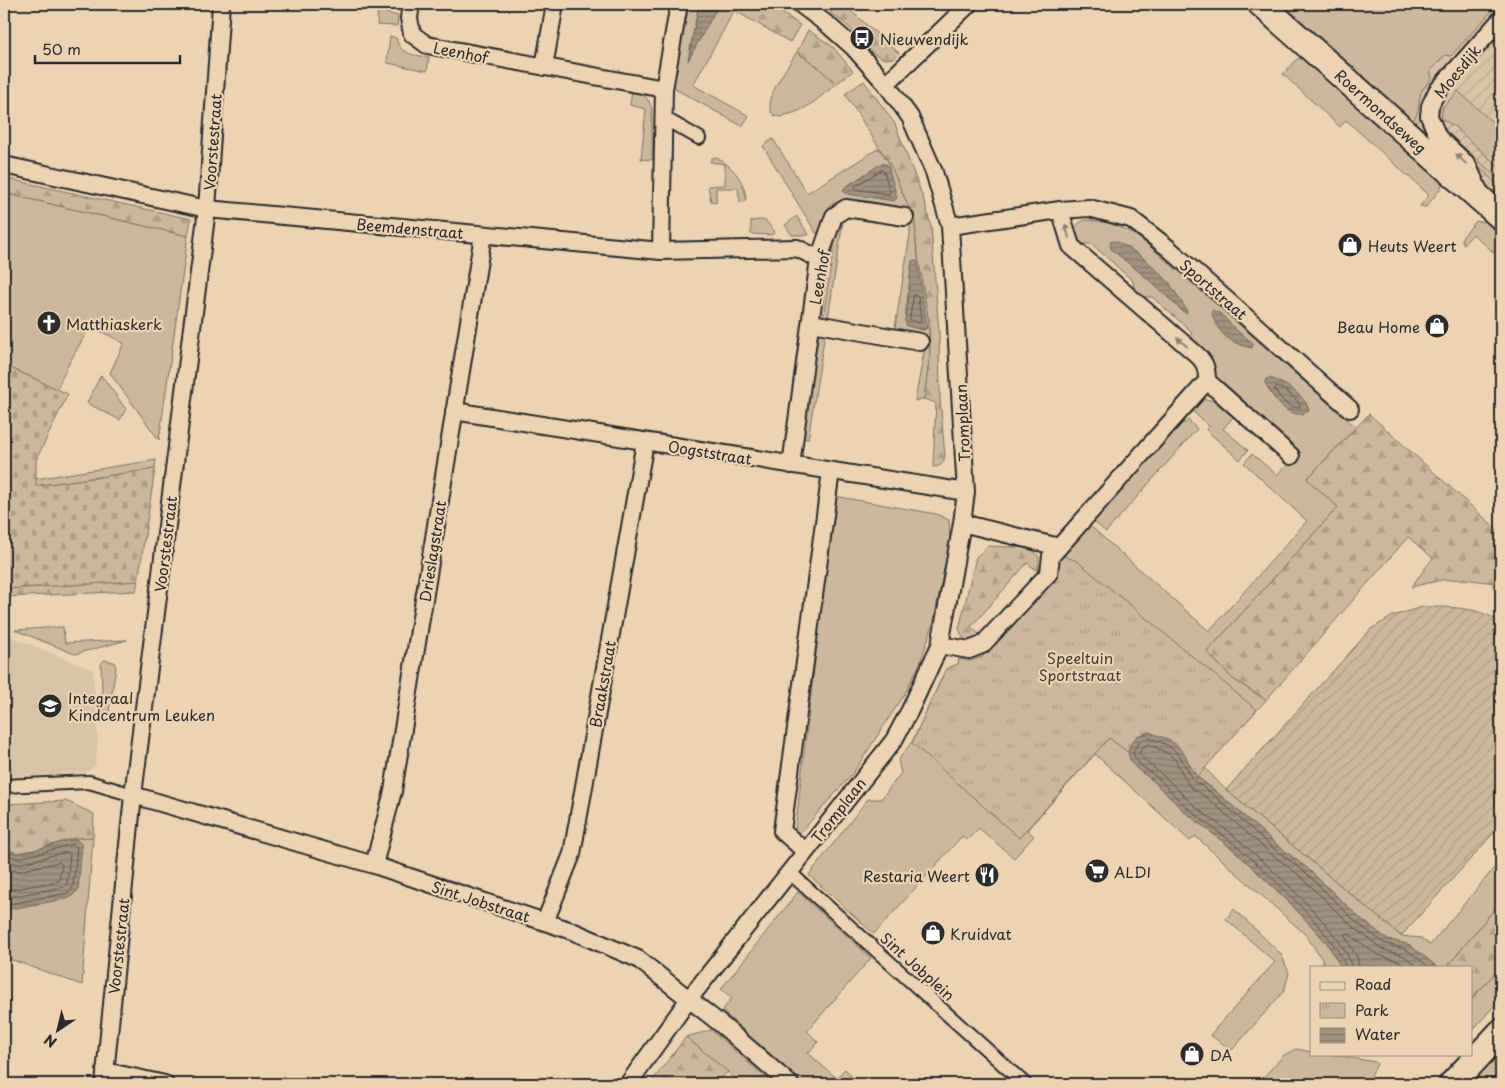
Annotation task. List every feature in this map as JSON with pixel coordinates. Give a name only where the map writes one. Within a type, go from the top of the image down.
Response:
[{"type":"main road","name":"Roermondseweg","points":[[1261,4],[1492,209]]},
{"type":"main road","points":[[1452,1084],[1501,1032]]},
{"type":"street","name":"Voorstestraat","points":[[105,1078],[133,795],[207,209],[221,4]]},
{"type":"street","name":"Leenhof","points":[[412,4],[409,18],[412,34],[427,45],[664,88]]},
{"type":"street","points":[[544,67],[555,4]]},
{"type":"street","points":[[661,251],[664,88],[679,4]]},
{"type":"street","name":"Tromplaan","points":[[628,1084],[689,998],[894,740],[940,645],[962,523],[966,492],[950,226],[934,172],[910,117],[886,84],[853,47],[800,4]]},
{"type":"street","points":[[886,84],[969,4]]},
{"type":"street","name":"Moesdijk","points":[[1492,209],[1467,164],[1438,137],[1429,116],[1430,106],[1437,91],[1501,18]]},
{"type":"street","points":[[664,118],[700,138]]},
{"type":"street","name":"Beemdenstraat","points":[[4,165],[207,209],[661,251],[797,248],[819,259]]},
{"type":"street","name":"Leenhof","points":[[791,465],[812,323],[819,259],[834,216],[846,208],[905,217]]},
{"type":"street","name":"Sportstraat","points":[[950,226],[1060,210],[1089,208],[1131,219],[1167,247],[1350,408]]},
{"type":"street","points":[[940,645],[969,650],[982,645],[1049,573],[1051,556],[1207,381],[1207,370],[1204,362],[1196,354],[1071,246],[1060,210]]},
{"type":"street","name":"Drieslagstraat","points":[[374,865],[393,791],[483,235]]},
{"type":"street","name":"Leenhof","points":[[812,323],[920,342]]},
{"type":"street","points":[[1207,381],[1291,456]]},
{"type":"street","name":"Oogststraat","points":[[454,412],[966,492]]},
{"type":"street","name":"Braakstraat","points":[[545,922],[572,854],[645,442]]},
{"type":"street","name":"Tromplaan","points":[[805,851],[782,831],[831,471]]},
{"type":"street","points":[[962,523],[1059,547]]},
{"type":"street","points":[[4,786],[89,782],[133,795]]},
{"type":"street","name":"Sint Jobstraat","points":[[133,795],[374,865],[572,931],[638,959],[689,998],[790,1084]]},
{"type":"street","name":"Sint Jobplein","points":[[789,872],[1025,1084]]},
{"type":"street","points":[[105,1078],[165,1084]]},
{"type":"shaded area","points":[[1246,4],[1501,4],[1501,232],[1262,18]]},
{"type":"shaded area","name":"Integraal Kindcentrum Leuken","points":[[4,634],[93,670],[98,742],[95,765],[87,772],[4,778]]},
{"type":"green space","points":[[378,4],[386,4],[386,13],[398,16],[397,26],[377,25]]},
{"type":"green space","points":[[689,4],[699,4],[688,59],[719,4],[723,4],[734,11],[693,85],[749,116],[742,126],[677,90],[673,84]]},
{"type":"green space","points":[[723,4],[769,4],[800,25],[790,42]]},
{"type":"green space","points":[[828,4],[843,4],[899,53],[894,58],[884,59],[873,53],[848,26],[830,12],[833,8]]},
{"type":"green space","points":[[1279,4],[1498,4],[1451,56],[1445,55],[1430,71],[1432,77],[1422,90],[1417,113],[1413,121]]},
{"type":"green space","points":[[808,30],[832,46],[853,71],[836,84],[818,67],[797,52]]},
{"type":"green space","points":[[390,36],[396,38],[404,51],[413,55],[429,57],[427,71],[388,63]]},
{"type":"green space","points":[[797,52],[818,67],[836,84],[818,99],[799,111],[783,117],[775,116],[770,107],[771,99],[783,73]]},
{"type":"green space","points":[[1304,58],[1443,181],[1441,188],[1426,207],[1420,206],[1429,195],[1346,120],[1340,127],[1283,74],[1297,59]]},
{"type":"green space","points":[[864,81],[895,124],[925,203],[931,227],[939,332],[940,400],[945,456],[942,464],[936,467],[933,467],[936,403],[924,399],[930,355],[929,324],[916,243],[915,222],[891,166],[845,94]]},
{"type":"green space","points":[[632,91],[640,93],[651,106],[652,160],[641,159],[646,109],[630,105]]},
{"type":"green space","points":[[1458,91],[1501,130],[1501,169],[1455,127],[1441,118],[1443,107]]},
{"type":"green space","points":[[1446,131],[1501,181],[1501,188],[1444,135]]},
{"type":"green space","points":[[773,139],[807,193],[879,148],[891,166],[915,222],[916,244],[929,324],[930,355],[924,399],[915,401],[927,336],[895,328],[910,235],[910,216],[898,213],[898,207],[870,201],[840,201],[826,211],[821,231],[816,233],[763,146]],"holes":[[[915,260],[924,330],[907,326],[905,321],[912,261]]]},
{"type":"green space","points":[[715,157],[721,160],[732,169],[740,180],[745,192],[746,199],[744,202],[740,202],[738,188],[716,188],[716,203],[711,201],[708,186],[725,185],[725,164],[710,162]]},
{"type":"green space","points":[[4,178],[191,219],[188,236],[4,193]]},
{"type":"green space","points":[[4,193],[188,236],[159,440],[110,373],[124,343],[90,326],[57,389],[4,365]]},
{"type":"green space","points":[[797,216],[809,235],[792,235],[785,225]]},
{"type":"green space","points":[[838,220],[843,221],[828,318],[823,317]]},
{"type":"green space","points":[[1086,220],[1104,222],[1124,229],[1145,242],[1356,427],[1307,479],[1338,507],[1207,652],[1233,679],[1266,700],[1204,767],[1226,790],[1401,936],[1421,938],[1430,945],[1501,860],[1501,901],[1448,966],[1436,966],[1410,945],[1387,939],[1360,918],[1307,868],[1197,777],[1136,768],[1152,780],[1185,812],[1235,851],[1290,903],[1327,943],[1340,966],[1326,966],[1306,935],[1195,836],[1190,841],[1095,754],[1027,830],[1034,836],[1014,858],[979,828],[967,840],[962,836],[874,934],[809,875],[868,799],[881,799],[901,773],[898,760],[912,742],[946,669],[958,664],[959,659],[970,661],[982,657],[1050,581],[1061,555],[1088,524],[1209,631],[1307,521],[1244,463],[1252,454],[1277,475],[1299,450],[1213,374],[1198,352],[1191,331],[1152,297],[1142,297],[1134,290],[1133,281],[1092,244],[1081,244],[1078,241],[1074,230],[1078,224]],"holes":[[[1126,246],[1146,260],[1170,283],[1183,312],[1147,278],[1111,249]],[[1265,382],[1305,413],[1285,408],[1276,400]]]},
{"type":"green space","points":[[751,221],[766,221],[775,232],[771,235],[751,234]]},
{"type":"green space","points":[[1476,221],[1491,223],[1501,233],[1501,259],[1473,234],[1464,244],[1461,239]]},
{"type":"green space","points":[[819,332],[825,333],[808,439],[802,438]]},
{"type":"green space","points":[[4,365],[68,394],[36,460],[36,486],[155,469],[138,581],[4,589]]},
{"type":"green space","points":[[101,375],[126,409],[120,420],[87,403]]},
{"type":"green space","points":[[1206,399],[1214,401],[1233,417],[1223,429],[1248,450],[1240,460],[1206,430],[1209,426],[1190,409],[1198,401]]},
{"type":"green space","points":[[1369,414],[1501,533],[1501,584],[1465,579],[1441,580],[1411,587],[1433,558],[1408,537],[1266,700],[1233,679],[1207,652],[1338,507],[1307,479]]},
{"type":"green space","points":[[1180,420],[1185,424],[1188,420],[1197,429],[1106,532],[1091,519]]},
{"type":"green space","points":[[156,460],[155,469],[35,486],[35,479]]},
{"type":"green space","points":[[834,496],[936,514],[949,520],[950,541],[933,624],[920,663],[904,695],[853,773],[794,840]]},
{"type":"green space","points":[[988,546],[1031,548],[1039,557],[1039,572],[1027,563],[971,627],[981,636],[973,641],[964,639],[959,629],[976,557]]},
{"type":"green space","name":"Speeltuin Sportstraat","points":[[1061,555],[1077,561],[1257,710],[1197,777],[1186,756],[1149,732],[1135,739],[1128,752],[1109,738],[1019,838],[912,743],[946,669],[958,664],[959,659],[970,661],[982,657],[1050,581]]},
{"type":"green space","points":[[138,581],[136,591],[4,597],[4,589]]},
{"type":"green space","points":[[1422,607],[1473,610],[1492,617],[1501,623],[1501,825],[1401,936],[1226,790],[1371,629],[1393,616]]},
{"type":"green space","points":[[63,627],[65,643],[127,640],[75,654],[15,630]]},
{"type":"green space","points":[[104,660],[114,662],[116,667],[108,717],[105,717],[103,713],[101,665]]},
{"type":"green space","points":[[66,801],[94,814],[93,837],[75,838],[35,850],[17,853],[4,849],[4,806],[6,804]]},
{"type":"green space","points":[[93,837],[82,985],[4,957],[4,910],[70,898],[82,845],[75,838]]},
{"type":"green space","points":[[798,892],[871,958],[807,1031],[818,1042],[808,1053],[836,1078],[845,1069],[851,1075],[846,1084],[804,1084],[722,1011],[732,998],[721,989]]},
{"type":"green space","points":[[1501,901],[1501,966],[1472,999],[1472,966],[1448,966]]},
{"type":"green space","points":[[1234,909],[1281,954],[1289,973],[1284,991],[1232,1050],[1210,1035],[1275,962],[1226,919]]},
{"type":"green space","points":[[1501,966],[1501,998],[1472,1031],[1472,999]]},
{"type":"green space","points":[[711,1030],[773,1084],[742,1084],[686,1037]]},
{"type":"green space","points":[[686,1037],[728,1072],[714,1084],[650,1084]]},
{"type":"green space","points":[[1296,1049],[1310,1052],[1310,1056],[1340,1056],[1375,1062],[1377,1064],[1367,1084],[1257,1084],[1284,1055]]},
{"type":"green space","points":[[1501,1052],[1501,1084],[1468,1084]]},
{"type":"water","points":[[699,4],[719,4],[688,61]]},
{"type":"water","points":[[882,163],[888,165],[897,198],[894,201],[848,194],[843,191],[844,188]]},
{"type":"water","points":[[1115,241],[1127,247],[1157,270],[1173,289],[1187,311],[1186,314],[1147,278],[1111,249],[1110,242]]},
{"type":"water","points":[[912,261],[917,261],[927,328],[924,330],[907,326],[905,321]]},
{"type":"water","points":[[1212,310],[1221,314],[1236,330],[1253,343],[1252,348],[1235,343],[1221,332],[1215,322]]},
{"type":"water","points":[[1270,378],[1288,386],[1299,395],[1304,400],[1309,411],[1295,414],[1282,407],[1272,395],[1265,382],[1266,379]]},
{"type":"water","points":[[1149,732],[1177,745],[1186,756],[1197,777],[1307,868],[1360,918],[1387,939],[1410,945],[1436,966],[1340,966],[1327,943],[1290,903],[1235,851],[1185,812],[1152,780],[1136,768],[1130,760],[1128,752],[1130,745],[1137,736]]},
{"type":"water","points":[[75,838],[82,845],[78,890],[70,898],[4,910],[4,849],[17,853],[35,850]]},
{"type":"place","name":"Nieuwendijk","points":[[862,38]]},
{"type":"place","name":"Heuts Weert","points":[[1350,245]]},
{"type":"place","name":"Matthiaskerk","points":[[49,323]]},
{"type":"place","name":"Beau Home","points":[[1437,326]]},
{"type":"place","name":"Integraal Kindcentrum Leuken","points":[[50,706]]},
{"type":"place","name":"ALDI","points":[[1097,871]]},
{"type":"place","name":"Restaria Weert","points":[[987,875]]},
{"type":"place","name":"Kruidvat","points":[[933,933]]},
{"type":"place","name":"DA","points":[[1192,1054]]}]
